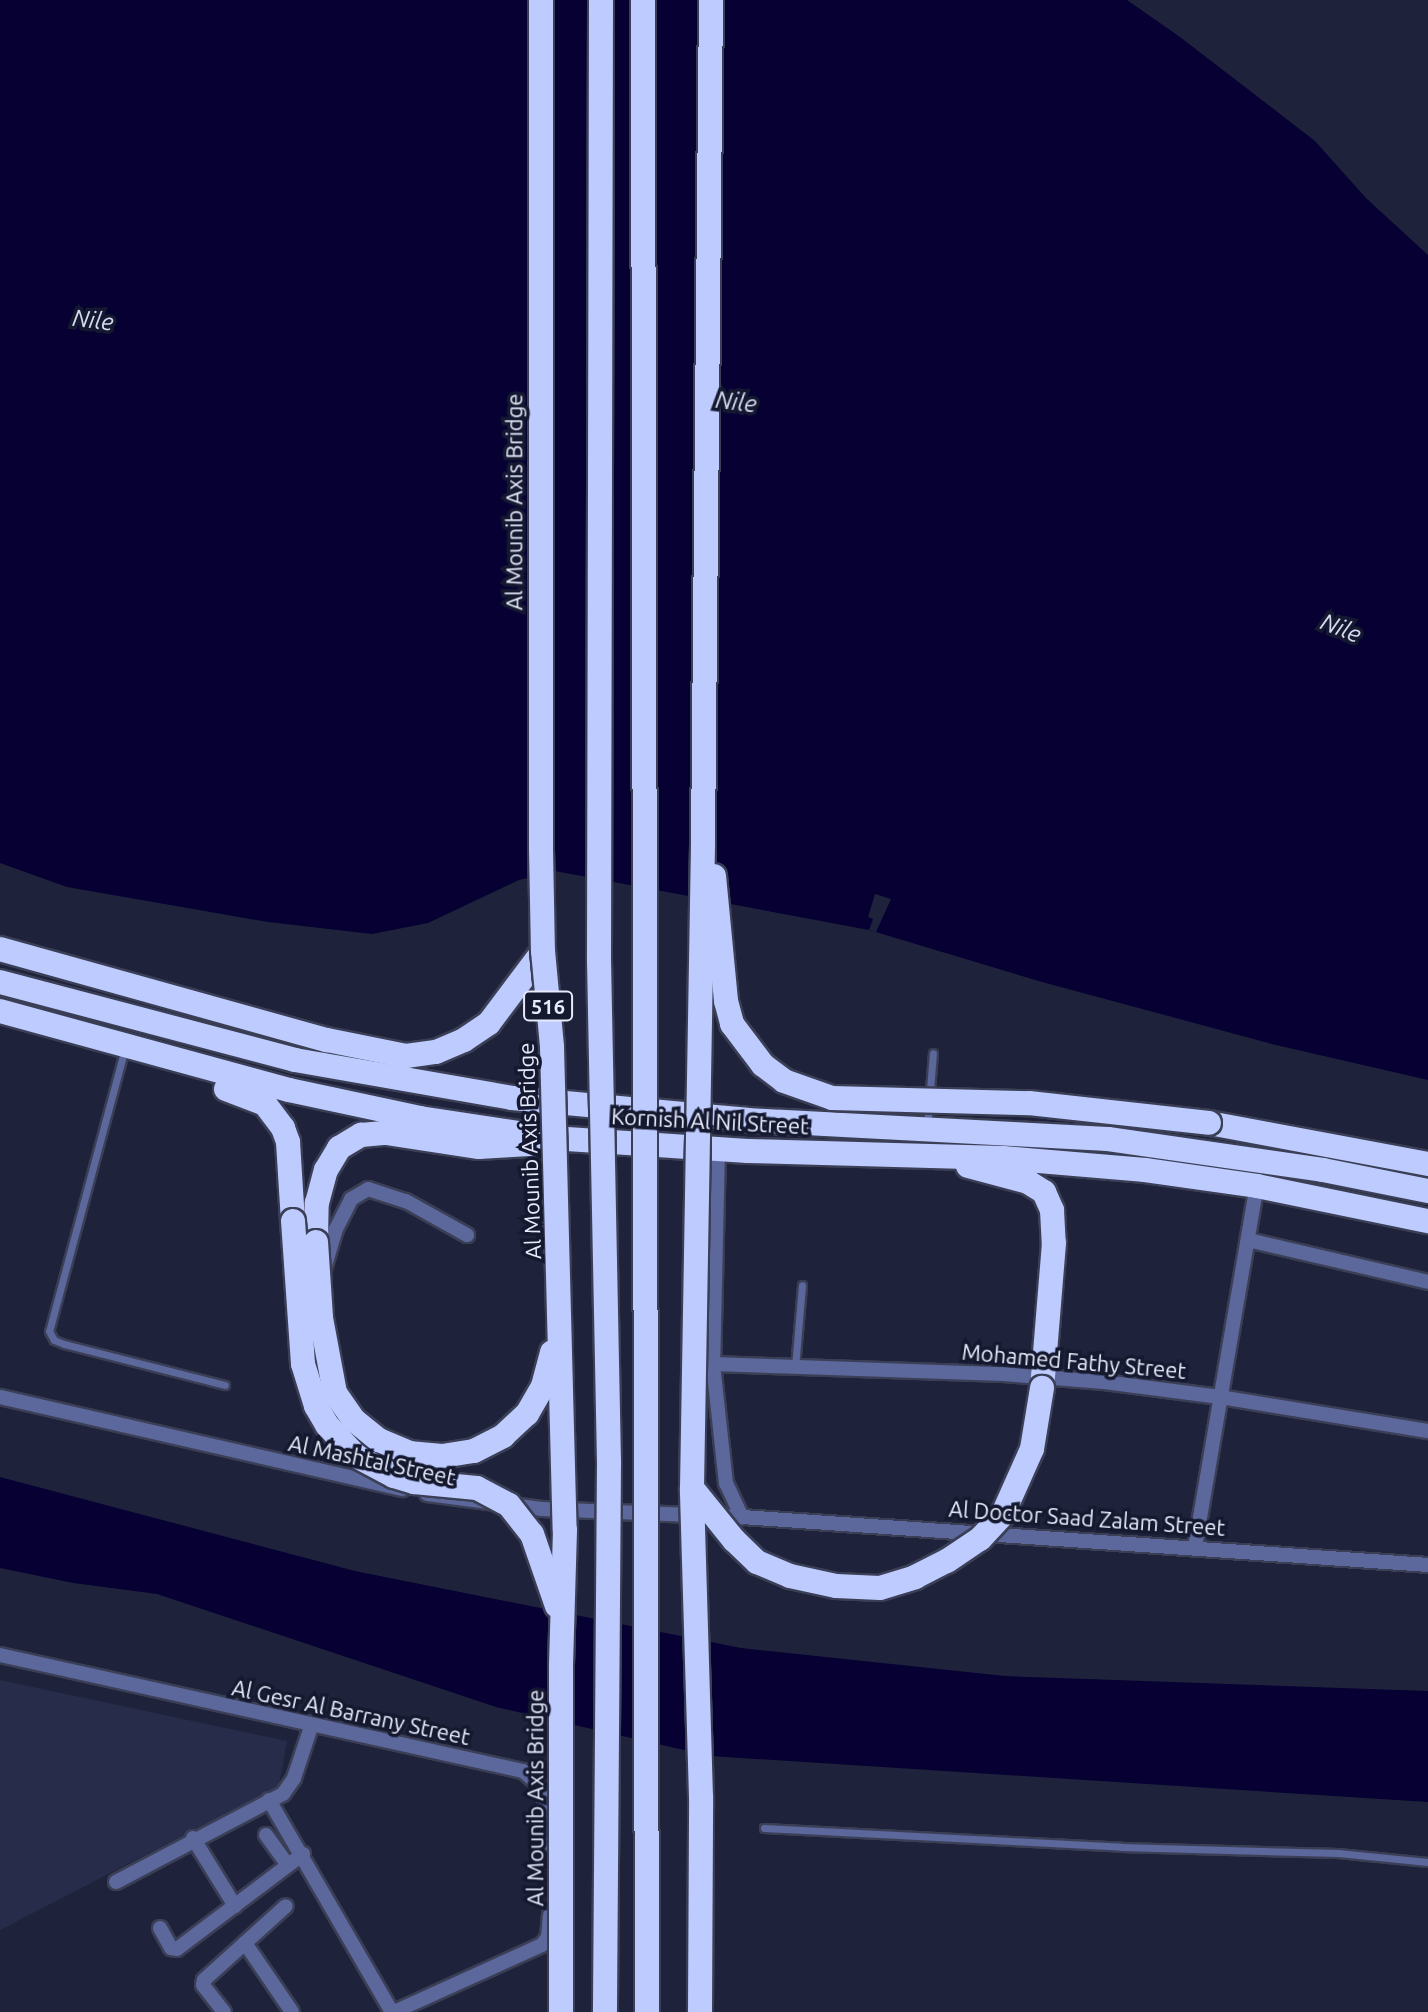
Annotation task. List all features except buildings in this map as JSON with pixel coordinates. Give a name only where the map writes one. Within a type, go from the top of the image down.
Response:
[{"type":"highway","name":"Al Mounib Axis Bridge","points":[[541,0],[539,360],[543,951],[552,1047],[565,1530],[561,1619],[561,2012]]},
{"type":"highway","name":"516","points":[[601,0],[599,960],[609,1462],[605,2012]]},
{"type":"highway","points":[[643,0],[647,2012]]},
{"type":"highway","points":[[700,2012],[701,1797],[692,1488],[703,844],[711,0]]},
{"type":"highway","points":[[703,844],[719,903],[722,973],[732,1024],[763,1065],[784,1081],[832,1098],[1029,1103],[1209,1123],[1428,1164]]},
{"type":"highway","points":[[10,952],[327,1040],[406,1056],[436,1052],[464,1040],[489,1023],[543,951]]},
{"type":"highway","name":"Kornish Al Nil Street","points":[[0,982],[295,1060],[498,1096],[629,1112],[1152,1145],[1323,1170],[1428,1191]]},
{"type":"highway","name":"Kornish Al Nil Street","points":[[0,1011],[289,1090],[420,1118],[552,1138],[718,1150],[927,1155],[1145,1170],[1257,1186],[1428,1221]]},
{"type":"highway","points":[[130,1046],[159,1067],[252,1096],[275,1115],[288,1142],[303,1364],[316,1406],[327,1425],[356,1456],[394,1476],[477,1488],[509,1505],[532,1534],[561,1619]]},
{"type":"highway","points":[[552,1138],[529,1144],[479,1147],[386,1133],[361,1135],[339,1148],[326,1170],[317,1203],[316,1242],[321,1318],[335,1393],[354,1420],[379,1440],[409,1453],[442,1456],[474,1451],[503,1436],[527,1414],[543,1386],[552,1354],[560,1290]]},
{"type":"highway","points":[[692,1488],[734,1540],[757,1562],[790,1576],[836,1586],[880,1588],[915,1577],[980,1539],[1003,1514],[1032,1449],[1043,1383],[1054,1243],[1052,1210],[1044,1192],[1028,1182],[927,1155]]},
{"type":"street","points":[[718,1150],[713,1364],[726,1483],[742,1517]]},
{"type":"street","points":[[1195,1547],[1257,1186]]},
{"type":"street","points":[[390,1486],[392,1458],[347,1421],[322,1360],[321,1293],[326,1261],[351,1199],[368,1189],[406,1201],[467,1235]]},
{"type":"street","points":[[1248,1240],[1428,1282]]},
{"type":"street","name":"Mohamed Fathy Street","points":[[713,1364],[1043,1383],[1220,1397],[1428,1431]]},
{"type":"street","name":"Al Mashtal Street","points":[[0,1397],[466,1502],[542,1509],[742,1517]]},
{"type":"street","name":"Al Doctor Saad Zalam Street","points":[[742,1517],[1428,1565]]},
{"type":"street","name":"Al Gesr Al Barrany Street","points":[[0,1655],[311,1727],[523,1771],[537,1783],[546,1801],[549,1824],[548,1937],[542,1945],[393,2012]]},
{"type":"street","points":[[116,1882],[290,1787],[311,1727]]},
{"type":"street","points":[[269,1800],[393,2012]]},
{"type":"street","points":[[266,1835],[288,1865]]},
{"type":"street","points":[[193,1838],[235,1906]]},
{"type":"street","points":[[160,1928],[171,1948],[176,1950],[303,1854]]},
{"type":"street","points":[[224,2012],[203,1985],[204,1980],[286,1906]]},
{"type":"street","points":[[245,1943],[292,2012]]},
{"type":"lane","points":[[130,1046],[49,1331],[54,1340],[64,1344],[225,1385]]},
{"type":"lane","points":[[927,1130],[933,1053]]},
{"type":"lane","points":[[795,1367],[802,1285]]},
{"type":"lane","points":[[764,1828],[1106,1847],[1338,1853],[1428,1862]]},
{"type":"shaded area","points":[[0,1680],[287,1741],[279,1786],[0,1930]]},
{"type":"water","name":"Nile","points":[[0,0],[1127,0],[1180,37],[1315,141],[1366,198],[1428,255],[1428,1080],[1276,1045],[1042,982],[869,930],[555,871],[519,880],[428,923],[372,934],[268,922],[67,887],[0,863]]},
{"type":"water","points":[[0,1477],[355,1571],[741,1648],[1005,1676],[1428,1691],[1428,1802],[710,1756],[496,1707],[157,1594],[73,1583],[0,1568]]},
{"type":"pier","points":[[875,894],[891,899],[876,932],[869,930],[873,919],[868,917]]}]
